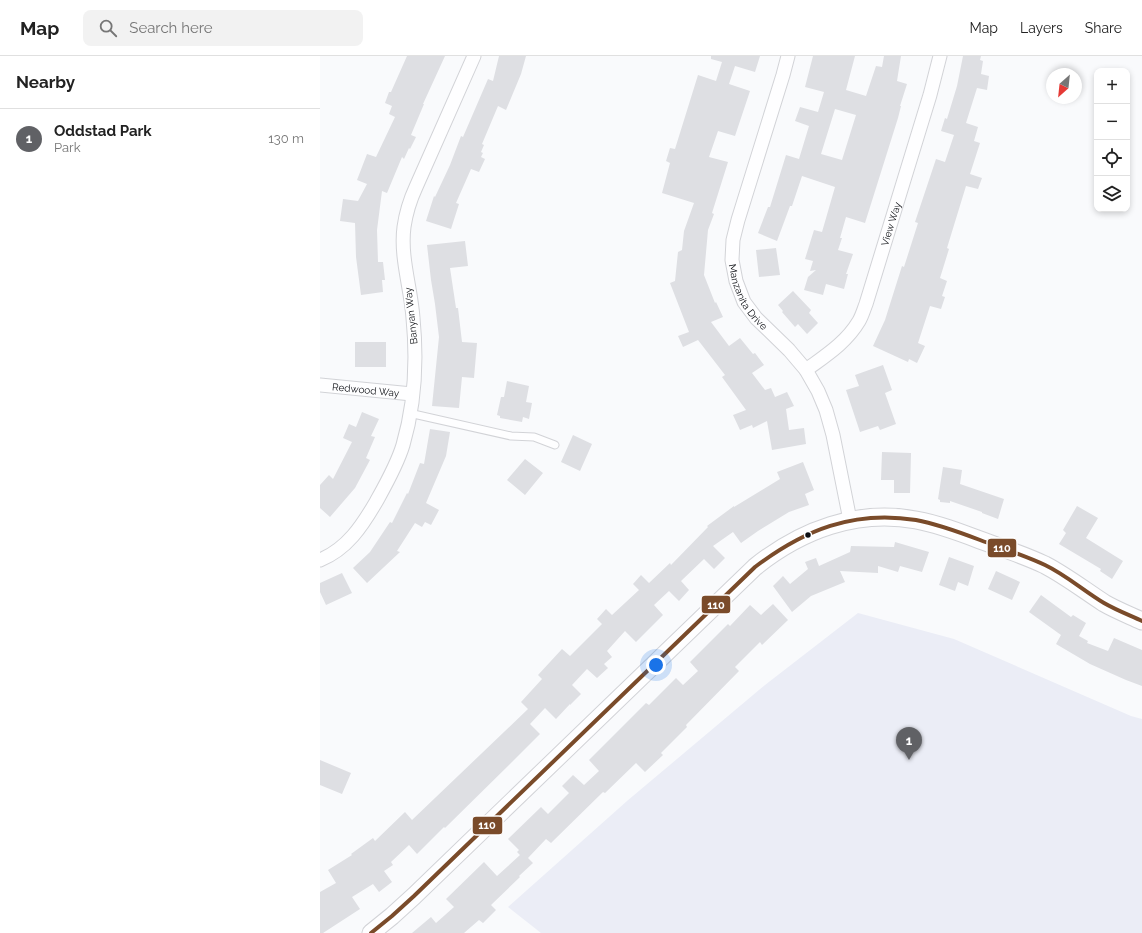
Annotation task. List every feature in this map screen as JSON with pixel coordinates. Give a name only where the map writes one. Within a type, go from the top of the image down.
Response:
[{"type":"street","name":"Banyan Way","points":[[320,560],[340,549],[353,537],[364,522],[395,466],[403,445],[412,394],[415,342],[413,316],[403,250],[404,229],[408,207],[474,56]]},
{"type":"street","name":"Manzanita Drive","points":[[788,56],[738,220],[733,240],[732,260],[736,281],[744,302],[756,318],[789,350],[806,370],[818,391],[826,410],[833,435],[850,520]]},
{"type":"street","name":"View Way","points":[[806,370],[833,351],[847,337],[859,321],[866,304],[930,95],[940,56]]},
{"type":"street","name":"Redwood Way","points":[[320,385],[412,394]]},
{"type":"street","points":[[371,933],[420,890],[755,567],[771,554],[794,541],[827,526],[850,520],[902,518],[955,531],[1020,554],[1045,565],[1065,576],[1105,603],[1142,621]]},
{"type":"lane","points":[[409,413],[511,436],[534,437],[555,445]]},
{"type":"shaded area","points":[[858,613],[954,639],[1131,716],[1142,719],[1142,933],[541,933],[508,907],[627,801],[765,685]]},
{"type":"building","points":[[407,56],[445,56],[423,104],[411,135],[416,137],[404,159],[402,157],[387,193],[382,191],[377,230],[378,262],[383,262],[385,280],[382,280],[383,292],[361,295],[356,257],[355,223],[340,221],[343,199],[358,201],[367,184],[357,180],[367,154],[376,157],[395,117],[389,114],[392,106],[385,103]]},
{"type":"building","points":[[499,56],[526,56],[521,74],[506,110],[498,106],[482,144],[484,145],[481,152],[483,153],[481,157],[485,159],[479,172],[471,169],[456,203],[459,204],[451,229],[426,221],[434,196],[435,197],[450,165],[461,136],[463,137],[488,79],[493,81]]},
{"type":"building","points":[[711,56],[760,56],[755,72],[735,66],[729,84],[750,91],[735,136],[718,131],[709,157],[728,162],[712,213],[714,214],[708,230],[704,275],[715,303],[716,302],[723,317],[711,322],[729,346],[740,338],[753,354],[755,353],[764,365],[752,373],[765,390],[771,388],[775,397],[787,392],[794,406],[786,409],[789,430],[804,428],[806,444],[772,450],[767,421],[753,428],[752,425],[740,430],[733,415],[746,410],[722,377],[725,375],[698,340],[683,347],[678,336],[689,332],[670,283],[675,281],[678,252],[682,250],[684,231],[694,203],[662,193],[670,163],[666,161],[670,148],[675,149],[698,75],[716,81],[722,62],[711,59]]},
{"type":"building","points":[[813,56],[855,56],[846,90],[866,96],[876,66],[882,67],[884,56],[901,56],[897,81],[907,84],[898,118],[865,223],[846,217],[838,250],[853,254],[846,274],[848,274],[844,289],[826,284],[823,295],[804,290],[808,277],[816,270],[810,271],[813,261],[805,259],[814,230],[822,232],[835,187],[802,176],[792,206],[790,206],[777,241],[758,233],[768,207],[770,207],[786,155],[799,159],[809,126],[795,121],[800,107],[818,112],[824,92],[805,87]],"holes":[[[835,109],[856,115],[842,160],[821,154]]]},
{"type":"building","points":[[963,56],[981,56],[980,60],[983,61],[981,74],[989,76],[987,90],[977,88],[966,123],[978,127],[974,141],[980,143],[970,174],[982,178],[978,189],[966,186],[947,248],[949,249],[940,278],[947,281],[942,296],[945,297],[941,309],[930,306],[918,343],[925,346],[917,363],[909,359],[908,362],[873,346],[885,320],[902,266],[904,267],[918,223],[915,222],[936,159],[945,162],[954,135],[941,131],[945,118],[947,119],[957,86]]},
{"type":"building","points":[[465,241],[468,266],[450,268],[456,308],[458,308],[462,342],[477,343],[474,378],[462,377],[459,408],[432,406],[439,337],[427,245]]},
{"type":"building","points":[[776,248],[780,275],[759,277],[756,250]]},
{"type":"building","points":[[793,291],[811,310],[809,313],[818,323],[807,334],[798,324],[795,327],[778,305]]},
{"type":"building","points":[[355,342],[386,342],[386,367],[355,367]]},
{"type":"building","points":[[883,365],[892,390],[885,393],[896,424],[880,430],[878,426],[860,432],[846,390],[859,386],[855,375]]},
{"type":"building","points":[[507,381],[529,386],[526,402],[532,403],[529,419],[523,417],[522,422],[500,418],[500,416],[497,415],[501,397],[504,397]]},
{"type":"building","points":[[362,412],[379,419],[371,436],[375,437],[366,458],[370,460],[355,488],[330,517],[320,508],[320,485],[329,475],[333,479],[352,442],[343,438],[349,424],[356,427]]},
{"type":"building","points":[[430,429],[450,432],[446,456],[426,503],[439,510],[431,525],[425,522],[422,527],[415,523],[397,551],[400,552],[367,583],[353,568],[370,552],[390,522],[392,523],[407,493],[408,494],[420,463],[424,464]]},
{"type":"building","points":[[573,435],[592,444],[580,471],[561,462]]},
{"type":"building","points":[[882,452],[911,453],[910,493],[894,493],[894,480],[881,480]]},
{"type":"building","points":[[525,459],[543,473],[525,495],[507,480]]},
{"type":"building","points":[[803,462],[814,490],[805,494],[809,505],[789,512],[741,543],[733,532],[713,546],[725,558],[714,569],[704,559],[681,581],[689,590],[679,601],[669,591],[654,605],[663,615],[636,642],[625,631],[607,651],[612,657],[604,664],[608,668],[597,678],[587,669],[572,685],[581,694],[556,719],[545,708],[530,724],[540,734],[513,761],[417,854],[409,845],[391,862],[393,865],[384,871],[392,882],[379,892],[373,884],[352,897],[360,909],[323,933],[320,933],[320,892],[336,883],[328,870],[352,855],[351,854],[373,838],[375,841],[405,812],[412,820],[528,709],[521,702],[542,679],[538,675],[562,649],[570,656],[602,624],[597,619],[606,609],[612,615],[639,590],[633,584],[641,575],[649,583],[670,563],[671,565],[708,527],[707,526],[734,506],[780,479],[777,472]]},
{"type":"building","points":[[943,467],[962,470],[960,484],[1004,499],[998,519],[950,501],[950,503],[940,502],[938,499]]},
{"type":"building","points":[[1077,506],[1098,518],[1086,538],[1123,561],[1112,579],[1100,571],[1101,569],[1059,544],[1066,533],[1063,530]]},
{"type":"building","points":[[895,542],[929,552],[922,572],[900,566],[898,572],[878,566],[878,573],[840,571],[845,582],[811,596],[792,612],[773,586],[783,576],[790,584],[808,569],[805,562],[816,558],[819,566],[850,552],[851,546],[894,547]]},
{"type":"building","points":[[949,557],[974,566],[968,586],[958,582],[955,591],[939,585]]},
{"type":"building","points":[[996,571],[1020,582],[1012,600],[988,589]]},
{"type":"building","points":[[342,573],[352,593],[326,605],[320,592],[320,583]]},
{"type":"building","points":[[1041,595],[1071,617],[1073,615],[1086,623],[1079,636],[1088,641],[1087,643],[1108,651],[1114,638],[1142,650],[1142,686],[1090,664],[1056,644],[1061,635],[1029,612]]},
{"type":"building","points":[[773,604],[788,620],[762,645],[760,642],[735,667],[739,671],[686,725],[687,727],[661,753],[663,755],[645,772],[636,763],[605,793],[603,792],[551,843],[546,839],[528,858],[533,863],[491,905],[496,910],[483,923],[479,920],[464,933],[412,933],[431,917],[436,923],[454,907],[446,899],[484,862],[497,876],[520,855],[517,852],[519,850],[508,839],[541,807],[548,814],[569,793],[562,786],[573,775],[584,785],[599,771],[589,760],[646,703],[649,705],[676,678],[683,685],[698,671],[690,662],[728,624],[730,626],[750,605],[761,615]]},
{"type":"building","points":[[320,760],[351,773],[342,794],[320,785]]},
{"type":"transit line","name":"110","points":[[371,933],[414,896],[755,567],[773,554],[811,533],[830,526],[871,518],[916,520],[932,524],[956,531],[1045,565],[1060,573],[1104,603],[1142,621]]},
{"type":"place","name":"Oddstad Park","points":[[909,760]]}]
